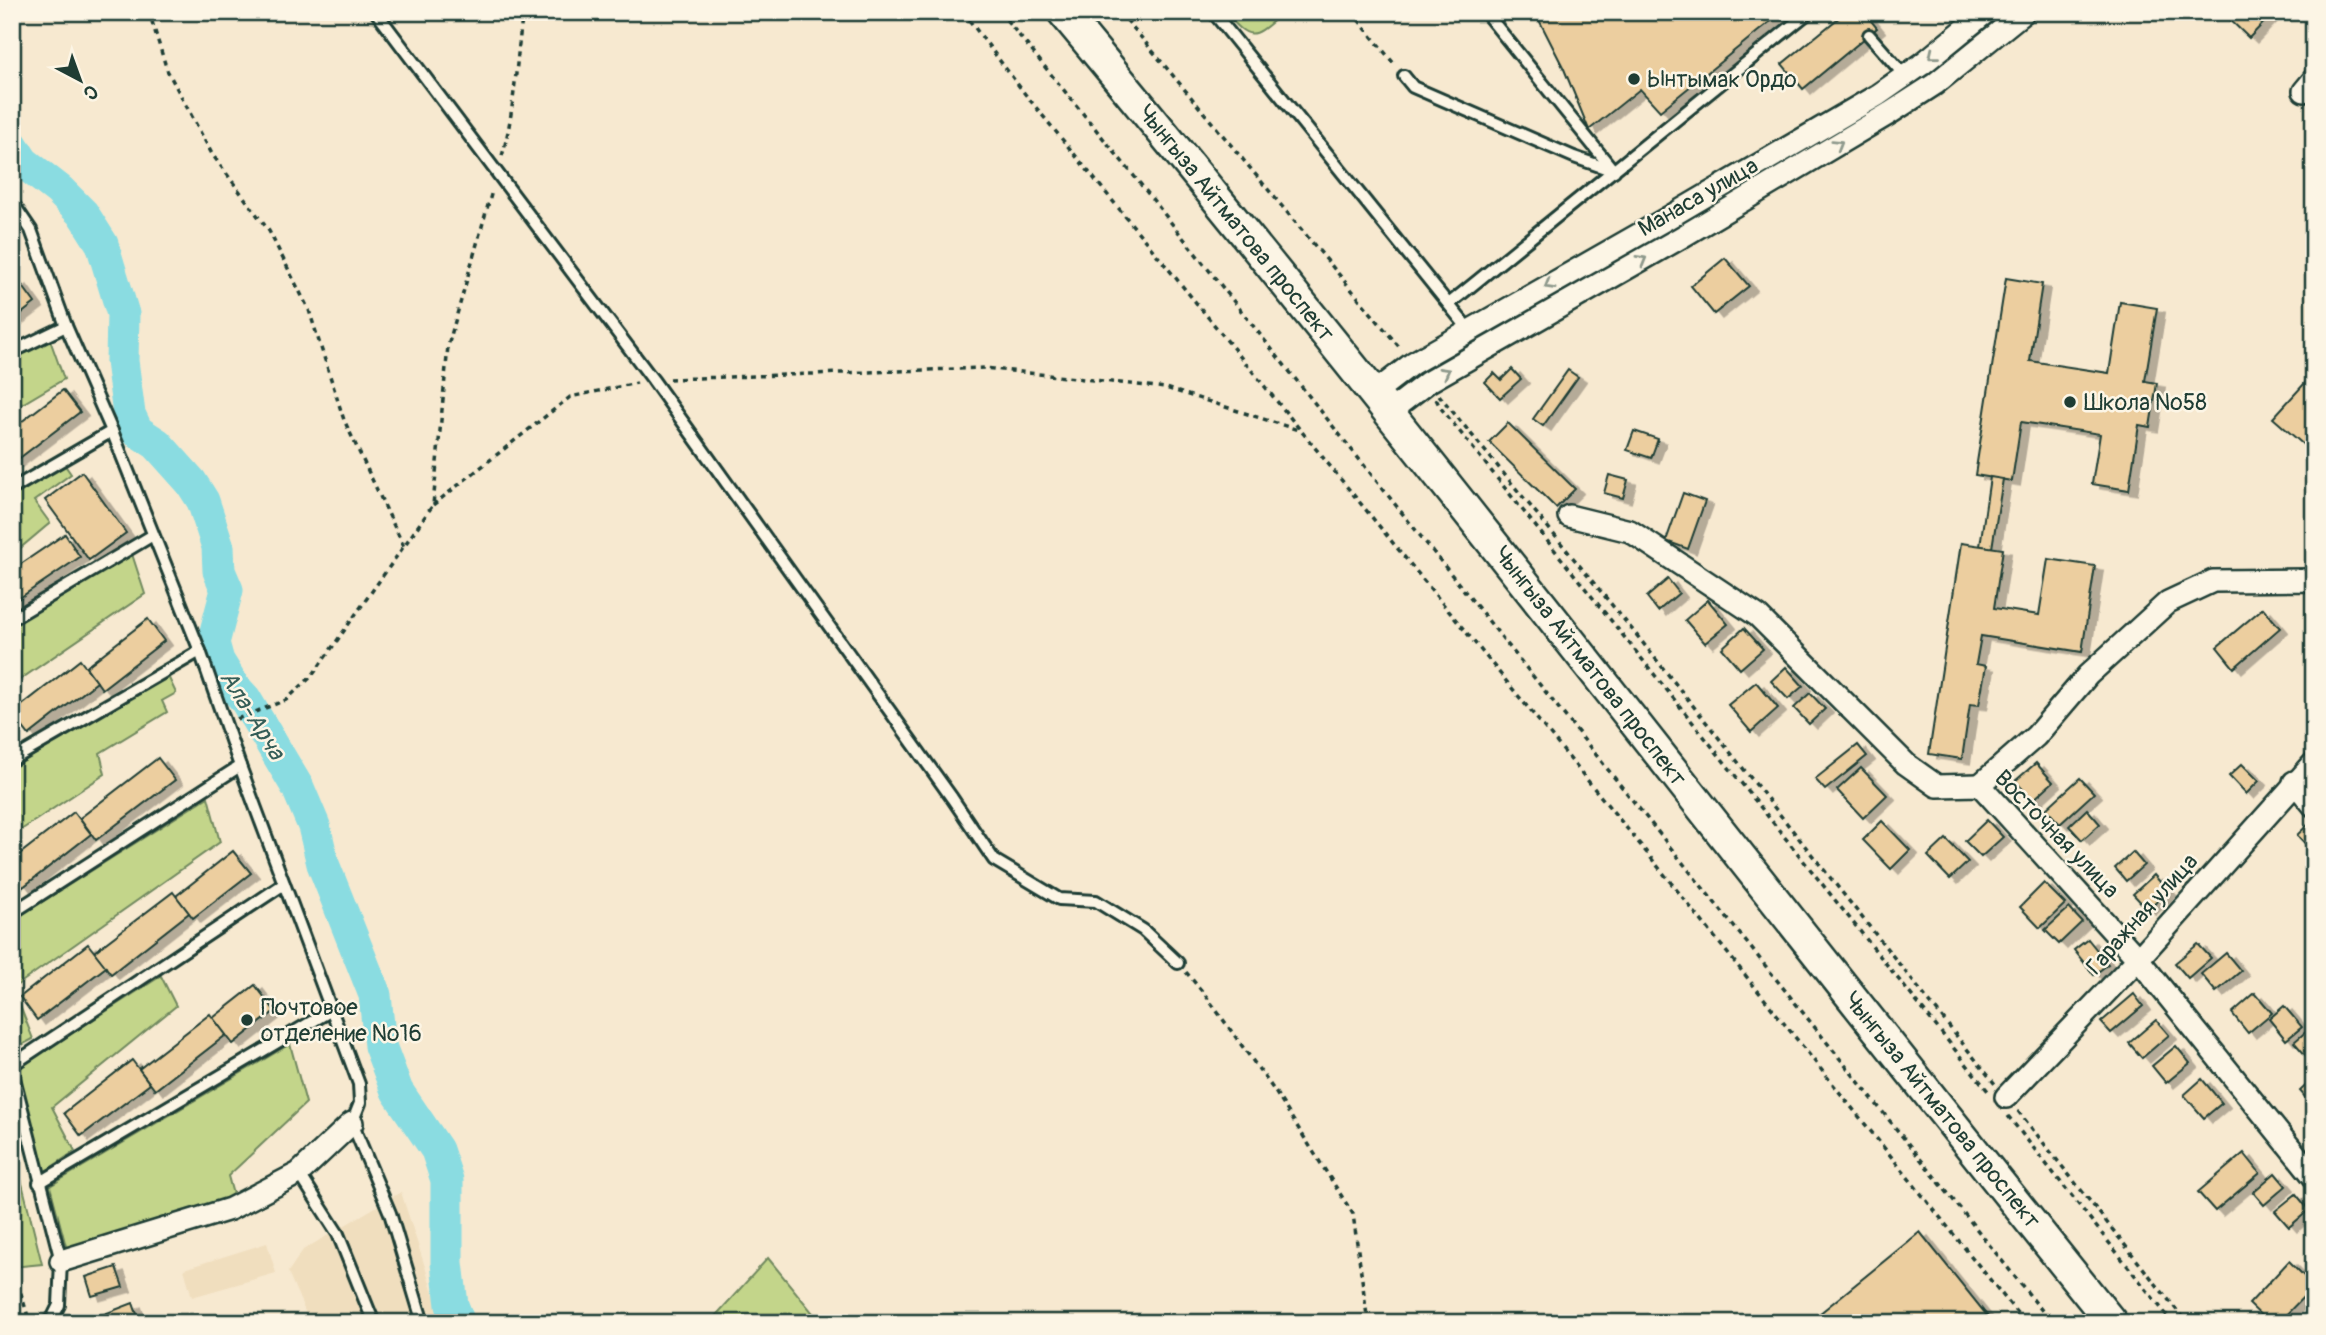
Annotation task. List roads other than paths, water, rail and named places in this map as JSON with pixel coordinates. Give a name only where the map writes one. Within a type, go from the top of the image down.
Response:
[{"type":"main road","name":"Чынгыза Айтматова проспект","points":[[1063,12],[1382,402],[1965,1141],[2112,1323]]},
{"type":"street","name":"Манаса улица","points":[[1382,402],[1413,363],[1878,95],[1986,12]]},
{"type":"street","name":"Манаса улица","points":[[1382,402],[1428,382],[1680,239],[1918,95],[2024,12]]},
{"type":"street","points":[[1905,76],[1918,95]]},
{"type":"street","name":"Восточная улица","points":[[1569,516],[1630,531],[1758,616],[1906,764],[1937,786],[1980,785],[2138,959],[2314,1177]]},
{"type":"street","points":[[1980,785],[2036,736],[2088,675],[2168,602],[2213,581],[2314,582]]},
{"type":"street","name":"Гаражная улица","points":[[2002,1102],[2138,959],[2294,782],[2314,763]]},
{"type":"street","points":[[2294,782],[2314,806]]},
{"type":"street","points":[[61,1261],[230,1209],[299,1173],[352,1123]]},
{"type":"lane","points":[[376,12],[653,380],[953,798],[994,860],[1059,899],[1096,901],[1143,930],[1178,963]]},
{"type":"lane","points":[[1213,12],[1469,331]]},
{"type":"lane","points":[[1485,12],[1614,171]]},
{"type":"lane","points":[[1449,304],[1808,12]]},
{"type":"lane","points":[[1869,35],[1905,76]]},
{"type":"lane","points":[[1404,76],[1413,87],[1574,157],[1614,171]]},
{"type":"lane","points":[[12,202],[32,230],[66,326],[112,432],[200,651],[330,1011],[355,1072],[361,1095],[352,1123],[390,1213],[423,1323]]},
{"type":"lane","points":[[12,352],[66,326]]},
{"type":"lane","points":[[12,489],[112,432]]},
{"type":"lane","points":[[12,619],[153,535]]},
{"type":"lane","points":[[12,760],[200,651]]},
{"type":"lane","points":[[12,912],[240,766]]},
{"type":"lane","points":[[46,1323],[53,1317],[59,1305],[61,1261],[39,1183],[12,1068],[284,884]]},
{"type":"lane","points":[[39,1183],[330,1011]]},
{"type":"lane","points":[[299,1173],[338,1234],[374,1323]]},
{"type":"waterway","name":"Ала-Арча","points":[[12,145],[23,162],[59,190],[83,214],[102,244],[123,314],[122,361],[129,414],[137,431],[157,444],[191,482],[203,501],[218,547],[219,571],[227,590],[213,643],[218,661],[245,699],[298,788],[314,826],[323,864],[375,995],[380,1046],[397,1091],[437,1150],[447,1180],[447,1263],[452,1305],[459,1323]]},
{"type":"place","name":"Ынтымак Ордо","points":[[1634,79]]},
{"type":"place","name":"Школа №58","points":[[2070,402]]},
{"type":"place","name":"Почтовое отделение №16","points":[[247,1020]]}]
